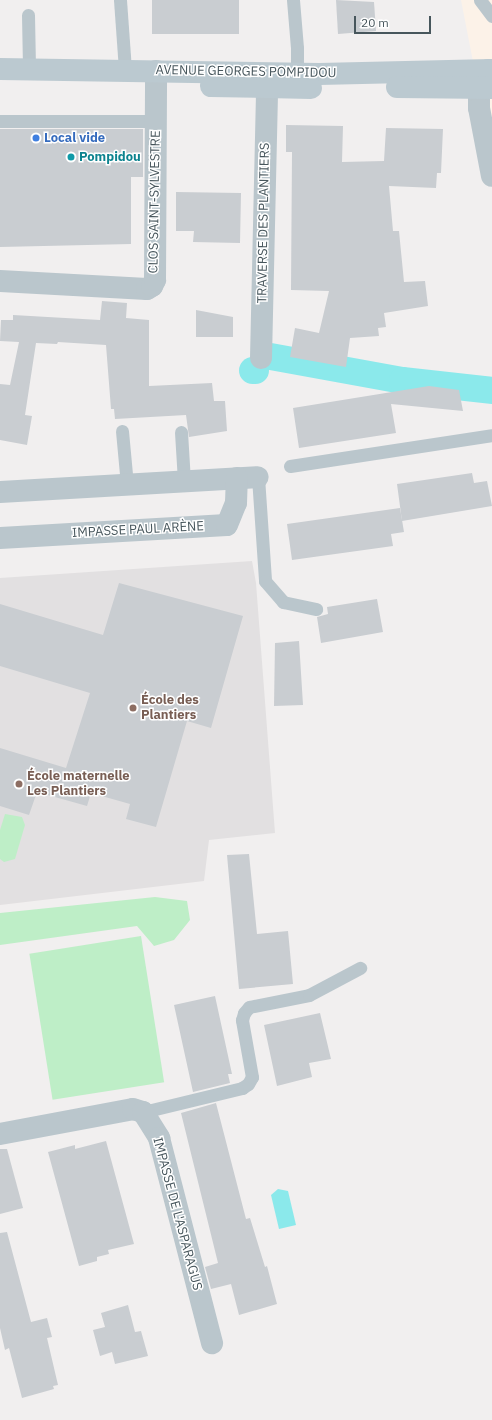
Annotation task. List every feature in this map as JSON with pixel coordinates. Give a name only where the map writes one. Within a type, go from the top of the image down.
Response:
[{"type":"main road","name":"AVENUE GEORGES POMPIDOU","points":[[0,69],[126,70],[156,78],[267,88],[297,80]]},
{"type":"main road","name":"AVENUE GEORGES POMPIDOU","points":[[0,83],[156,78],[297,80],[488,79]]},
{"type":"street","name":"CLOS SAINT-SYLVESTRE","points":[[0,282],[147,289],[152,286],[154,280],[156,78]]},
{"type":"street","points":[[488,79],[480,115],[492,176]]},
{"type":"street","name":"TRAVERSE DES PLANTIERS","points":[[261,358],[267,88]]},
{"type":"street","points":[[0,492],[258,477]]},
{"type":"street","name":"IMPASSE PAUL ARÈNE","points":[[0,538],[227,525],[236,503],[237,478]]},
{"type":"street","points":[[0,1134],[133,1109],[143,1112]]},
{"type":"street","name":"IMPASSE DE L'ASPARAGUS","points":[[143,1112],[159,1138],[212,1343]]},
{"type":"lane","points":[[120,0],[126,70]]},
{"type":"lane","points":[[293,0],[297,80]]},
{"type":"lane","points":[[480,0],[492,16]]},
{"type":"lane","points":[[28,15],[29,69]]},
{"type":"lane","points":[[0,121],[156,121]]},
{"type":"lane","points":[[122,431],[127,485]]},
{"type":"lane","points":[[181,432],[184,481]]},
{"type":"lane","points":[[290,466],[492,435]]},
{"type":"lane","points":[[258,477],[265,581],[283,602],[316,609]]},
{"type":"lane","points":[[143,1112],[242,1088],[248,1084],[252,1077],[242,1020],[244,1013],[249,1007],[309,995],[360,968]]},
{"type":"shaded area","points":[[461,0],[492,0],[492,159]]},
{"type":"shaded area","name":"École des Plantiers","points":[[252,561],[256,583],[275,833],[209,840],[204,881],[0,905],[0,578]]},
{"type":"green space","points":[[5,814],[22,817],[25,825],[15,859],[4,862],[0,859],[0,830]]},
{"type":"green space","points":[[155,897],[187,901],[190,920],[174,940],[154,946],[137,926],[0,945],[0,913]]},
{"type":"green space","points":[[141,936],[164,1082],[53,1100],[29,954]]},
{"type":"water","points":[[278,1189],[288,1191],[296,1225],[279,1229],[271,1195]]},
{"type":"building","points":[[152,0],[239,0],[239,34],[152,34]]},
{"type":"building","points":[[336,0],[374,2],[376,31],[338,34]]},
{"type":"building","points":[[286,125],[343,126],[342,162],[384,161],[386,128],[443,129],[441,173],[437,173],[436,188],[389,186],[393,231],[399,231],[404,282],[425,281],[428,306],[384,313],[386,327],[378,328],[379,336],[350,338],[346,367],[290,357],[295,328],[319,333],[329,291],[291,290],[292,152],[286,152]]},
{"type":"building","points":[[0,129],[143,129],[143,177],[131,177],[131,244],[0,247]]},
{"type":"building","points":[[176,192],[241,193],[240,243],[193,242],[194,231],[176,231]]},
{"type":"building","points":[[102,301],[127,303],[126,318],[149,320],[149,386],[212,383],[214,401],[225,401],[227,431],[189,437],[186,415],[115,419],[114,409],[111,409],[106,345],[58,342],[57,344],[36,343],[25,415],[32,416],[27,445],[0,440],[0,384],[10,385],[19,342],[0,341],[1,320],[13,320],[13,315],[100,320]]},
{"type":"building","points":[[196,310],[233,317],[233,337],[196,337]]},
{"type":"building","points":[[429,386],[459,390],[463,411],[391,404],[396,433],[299,448],[293,408]]},
{"type":"building","points":[[472,473],[474,483],[487,481],[492,506],[402,521],[397,484]]},
{"type":"building","points":[[400,508],[404,532],[391,534],[393,546],[292,560],[287,524]]},
{"type":"building","points":[[119,583],[243,616],[211,728],[187,721],[156,827],[126,819],[130,804],[91,793],[87,806],[37,792],[29,815],[0,806],[0,748],[66,768],[90,693],[0,666],[0,604],[103,635]]},
{"type":"building","points":[[377,599],[383,632],[321,643],[317,617],[328,614],[327,607]]},
{"type":"building","points":[[299,641],[303,705],[274,706],[275,643]]},
{"type":"building","points":[[249,854],[257,934],[288,931],[293,984],[239,989],[227,855]]},
{"type":"building","points":[[215,996],[232,1074],[228,1074],[230,1083],[193,1092],[174,1005]]},
{"type":"building","points":[[320,1013],[331,1059],[309,1063],[312,1077],[277,1086],[264,1025]]},
{"type":"building","points":[[216,1103],[246,1219],[250,1218],[265,1267],[267,1266],[277,1304],[239,1315],[231,1284],[211,1289],[205,1267],[218,1263],[181,1113]]},
{"type":"building","points":[[106,1141],[134,1244],[108,1250],[109,1254],[97,1257],[97,1261],[79,1266],[48,1152],[75,1145],[75,1149]]},
{"type":"building","points":[[0,1149],[7,1149],[23,1208],[0,1214]]},
{"type":"building","points":[[7,1232],[31,1322],[47,1318],[52,1337],[47,1338],[58,1385],[53,1386],[54,1389],[22,1398],[9,1348],[5,1350],[0,1328],[0,1233]]},
{"type":"building","points":[[128,1305],[135,1332],[141,1331],[148,1356],[115,1364],[112,1352],[100,1356],[93,1330],[105,1327],[101,1313]]},
{"type":"waterway","points":[[270,356],[402,380],[492,390]]},
{"type":"place","name":"Local vide","points":[[36,138]]},
{"type":"place","name":"Pompidou","points":[[71,157]]},
{"type":"place","name":"École des Plantiers","points":[[133,708]]},
{"type":"place","name":"École maternelle Les Plantiers","points":[[19,784]]}]
